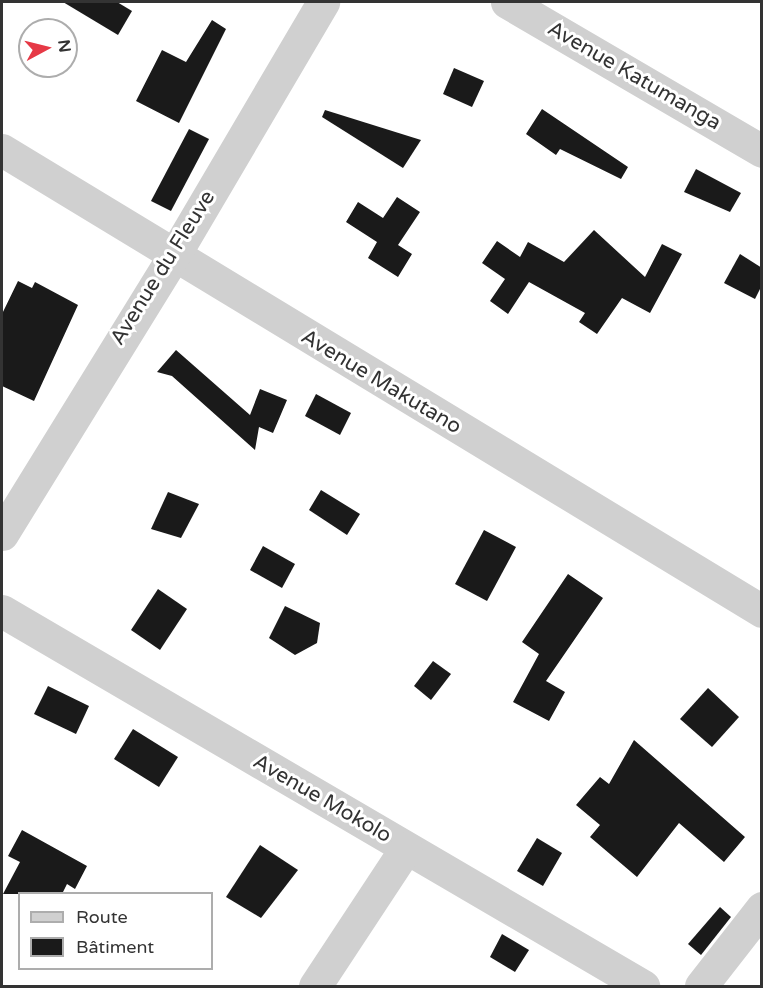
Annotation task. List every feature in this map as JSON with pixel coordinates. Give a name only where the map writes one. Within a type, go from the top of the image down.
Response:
[{"type":"street","name":"Avenue du Fleuve","points":[[2,534],[173,257],[323,2]]},
{"type":"street","name":"Avenue Katumanga","points":[[507,2],[762,151]]},
{"type":"street","name":"Avenue Makutano","points":[[2,150],[173,257],[762,611]]},
{"type":"street","name":"Avenue Mokolo","points":[[2,611],[643,987]]},
{"type":"street","points":[[315,987],[406,848]]},
{"type":"street","points":[[701,987],[762,909]]},
{"type":"building","points":[[63,2],[117,2],[132,11],[118,35]]},
{"type":"building","points":[[212,20],[226,29],[179,123],[136,101],[162,50],[186,62]]},
{"type":"building","points":[[454,68],[484,81],[472,107],[443,94]]},
{"type":"building","points":[[542,109],[628,167],[621,179],[560,149],[556,155],[526,134]]},
{"type":"building","points":[[325,110],[421,140],[403,168],[322,117]]},
{"type":"building","points":[[189,129],[209,139],[171,211],[151,201]]},
{"type":"building","points":[[696,169],[741,193],[730,212],[684,192]]},
{"type":"building","points":[[397,197],[420,212],[398,245],[412,254],[398,277],[368,258],[377,242],[346,222],[358,202],[383,218]]},
{"type":"building","points":[[594,230],[645,277],[662,244],[682,254],[650,313],[622,298],[597,334],[579,322],[585,313],[529,282],[508,314],[490,301],[505,279],[482,263],[497,241],[520,257],[528,242],[564,262]]},
{"type":"building","points":[[740,254],[762,268],[762,285],[755,299],[724,283]]},
{"type":"building","points":[[18,281],[32,288],[35,282],[78,305],[34,401],[2,386],[2,314]]},
{"type":"building","points":[[176,350],[250,415],[260,389],[287,400],[273,433],[259,427],[255,450],[172,376],[157,372]]},
{"type":"building","points":[[316,394],[351,413],[340,435],[305,416]]},
{"type":"building","points":[[321,490],[360,514],[347,535],[309,510]]},
{"type":"building","points":[[168,492],[199,504],[181,538],[151,529]]},
{"type":"building","points":[[484,530],[516,547],[487,601],[455,584]]},
{"type":"building","points":[[263,546],[295,564],[282,588],[250,570]]},
{"type":"building","points":[[568,574],[603,598],[546,681],[565,692],[549,721],[513,702],[539,654],[522,642]]},
{"type":"building","points":[[158,589],[187,609],[160,650],[131,630]]},
{"type":"building","points":[[285,606],[320,623],[317,643],[295,655],[269,638]]},
{"type":"building","points":[[433,661],[451,674],[431,700],[414,686]]},
{"type":"building","points":[[48,686],[89,706],[76,734],[34,714]]},
{"type":"building","points":[[708,688],[739,717],[712,747],[680,719]]},
{"type":"building","points":[[133,729],[178,757],[159,787],[114,759]]},
{"type":"building","points":[[634,740],[745,837],[724,862],[679,823],[637,877],[590,837],[600,825],[576,805],[600,777],[609,784]]},
{"type":"building","points":[[22,830],[87,866],[75,889],[67,884],[63,892],[3,894],[20,862],[8,856]]},
{"type":"building","points":[[537,838],[562,853],[543,886],[517,871]]},
{"type":"building","points":[[260,845],[298,870],[261,918],[226,897]]},
{"type":"building","points":[[720,907],[731,917],[701,955],[688,944]]},
{"type":"building","points":[[502,934],[529,950],[515,972],[490,957]]}]
